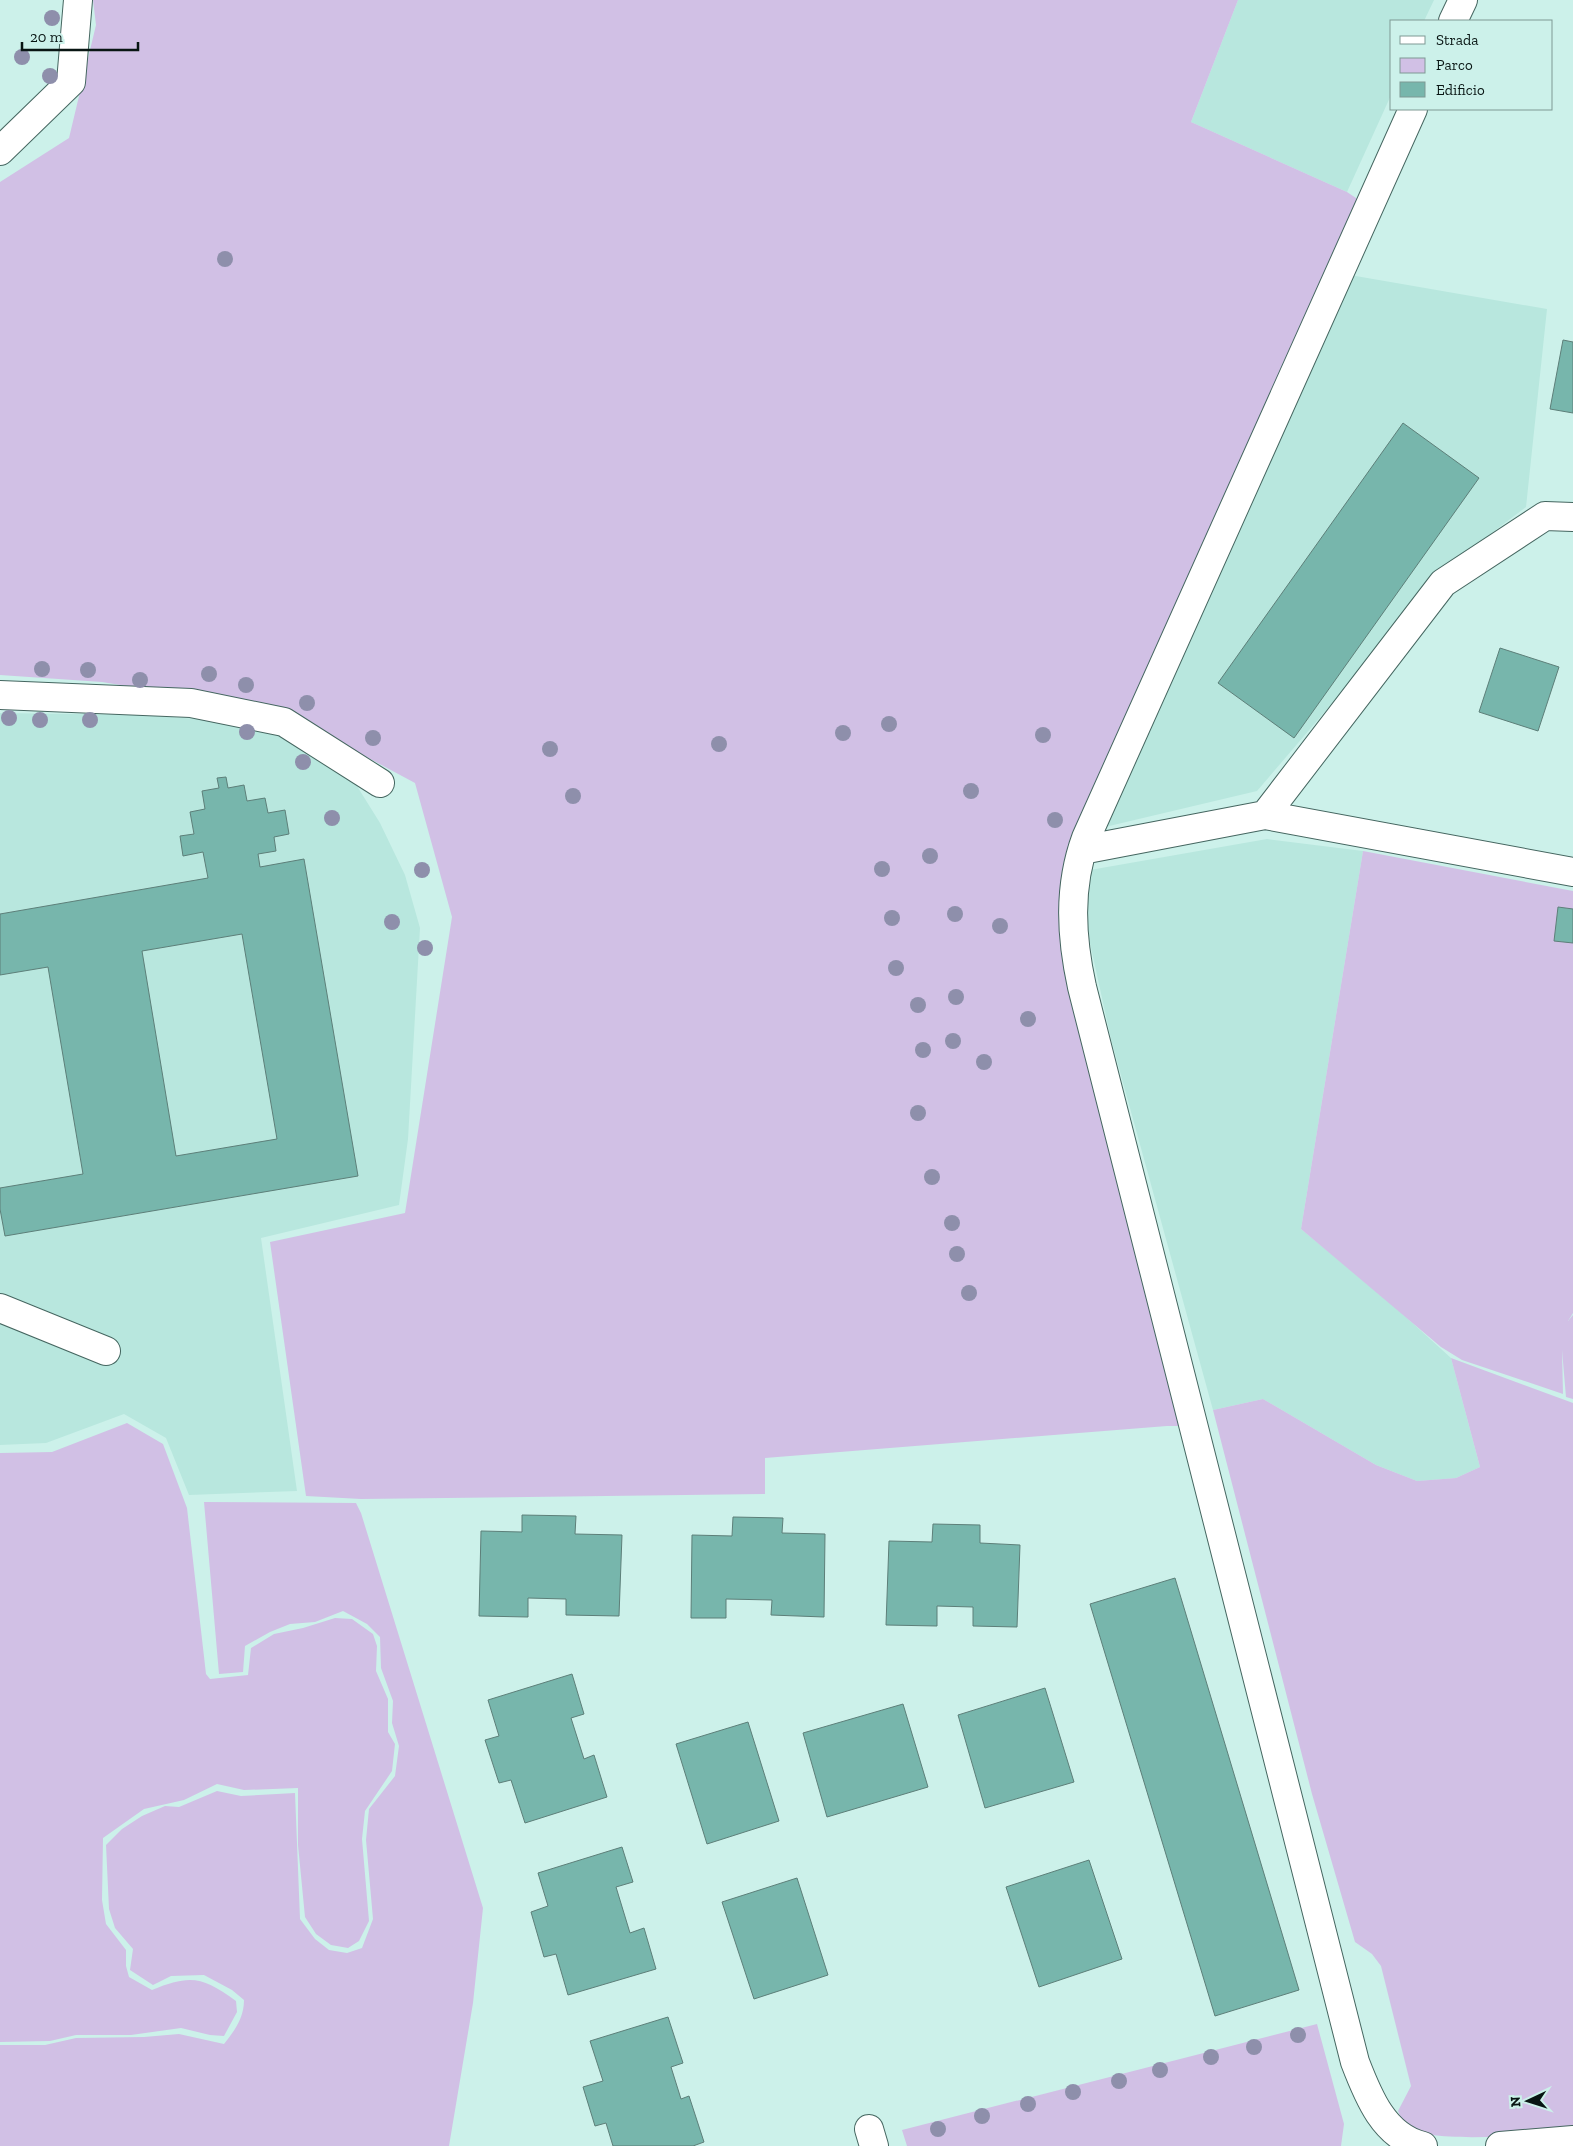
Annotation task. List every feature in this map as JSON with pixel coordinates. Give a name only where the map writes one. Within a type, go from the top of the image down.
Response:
[{"type":"lane","points":[[0,151],[71,82],[78,0]]},
{"type":"lane","points":[[1453,20],[1463,0]]},
{"type":"lane","points":[[1413,110],[1082,850],[1075,878],[1073,926],[1082,987],[1355,2062],[1368,2094],[1385,2122],[1398,2134],[1423,2146]]},
{"type":"lane","points":[[1265,815],[1444,582],[1545,516],[1573,517]]},
{"type":"lane","points":[[0,695],[192,703],[284,722],[380,783]]},
{"type":"lane","points":[[1082,850],[1265,815],[1573,872]]},
{"type":"lane","points":[[0,1308],[106,1351]]},
{"type":"lane","points":[[1500,2146],[1573,2140]]},
{"type":"shaded area","points":[[1238,0],[1434,0],[1424,20],[1390,20],[1390,97],[1347,192],[1191,122]]},
{"type":"shaded area","points":[[1350,275],[1547,309],[1526,507],[1452,563],[1257,791],[1105,827]]},
{"type":"shaded area","points":[[0,713],[143,715],[268,724],[352,778],[380,823],[405,875],[420,928],[408,1139],[399,1205],[261,1238],[297,1491],[189,1495],[166,1438],[124,1414],[46,1443],[0,1445]]},
{"type":"shaded area","points":[[1267,839],[1363,851],[1301,1229],[1386,1299],[1451,1358],[1480,1467],[1456,1478],[1417,1481],[1376,1465],[1263,1399],[1213,1410],[1111,1039],[1079,893],[1090,870]]},
{"type":"green space","points":[[93,0],[1238,0],[1191,122],[1347,192],[1368,206],[1082,850],[1076,951],[1194,1426],[1167,1426],[765,1458],[765,1494],[361,1499],[306,1496],[270,1242],[405,1213],[452,917],[415,783],[281,711],[102,682],[0,675],[0,182],[69,138],[96,25]]},
{"type":"green space","points":[[1363,851],[1573,891],[1573,1313],[1568,1321],[1573,1315],[1573,1399],[1566,1397],[1562,1350],[1563,1394],[1462,1360],[1441,1347],[1301,1229]]},
{"type":"green space","points":[[1451,1358],[1573,1403],[1573,2131],[1511,2136],[1458,2137],[1416,2131],[1402,2122],[1398,2111],[1411,2086],[1381,1966],[1372,1954],[1355,1942],[1312,1794],[1213,1410],[1263,1399],[1376,1465],[1417,1481],[1456,1478],[1480,1467]]},
{"type":"green space","points":[[127,1423],[163,1444],[187,1508],[206,1674],[210,1679],[248,1675],[251,1648],[274,1634],[303,1628],[335,1618],[352,1619],[373,1634],[377,1646],[376,1671],[388,1699],[388,1732],[395,1744],[392,1771],[365,1811],[362,1839],[369,1921],[359,1941],[348,1948],[331,1945],[316,1934],[305,1917],[298,1845],[298,1788],[244,1790],[217,1784],[184,1800],[144,1809],[103,1838],[102,1900],[106,1924],[126,1950],[126,1966],[129,1977],[152,1990],[177,1982],[196,1980],[214,1987],[236,2001],[237,2012],[224,2036],[210,2035],[181,2028],[131,2035],[76,2035],[50,2041],[0,2042],[0,1453],[52,1452]]},
{"type":"green space","points":[[204,1502],[356,1503],[361,1513],[483,1908],[473,2003],[449,2146],[0,2146],[0,2045],[45,2045],[76,2038],[144,2037],[179,2034],[224,2044],[241,2018],[244,2000],[232,1990],[204,1975],[171,1976],[153,1985],[130,1970],[133,1949],[115,1928],[109,1909],[106,1845],[122,1829],[142,1816],[165,1806],[179,1807],[217,1791],[241,1796],[295,1793],[300,1919],[315,1939],[329,1950],[347,1953],[362,1948],[373,1919],[366,1840],[369,1809],[395,1776],[399,1746],[392,1723],[393,1701],[381,1668],[380,1637],[367,1624],[343,1611],[315,1622],[290,1624],[270,1632],[245,1646],[243,1672],[219,1674]]},
{"type":"green space","points":[[1317,2024],[1344,2124],[1341,2146],[907,2146],[902,2130]]},
{"type":"building","points":[[1563,340],[1573,342],[1573,413],[1550,409]]},
{"type":"building","points":[[1403,423],[1479,478],[1294,738],[1218,683]]},
{"type":"building","points":[[1500,648],[1559,667],[1538,731],[1479,712]]},
{"type":"building","points":[[226,777],[228,788],[244,785],[247,801],[265,798],[268,813],[285,810],[289,834],[274,837],[276,851],[258,854],[260,867],[304,859],[358,1176],[5,1236],[0,1209],[0,1188],[83,1174],[48,967],[0,975],[0,914],[208,878],[203,852],[183,856],[180,836],[194,834],[190,812],[205,809],[202,791],[219,788],[217,778]],"holes":[[[242,934],[277,1139],[176,1156],[142,951]]]},
{"type":"building","points":[[1558,907],[1573,909],[1573,943],[1554,941]]},
{"type":"building","points":[[522,1515],[576,1516],[575,1534],[622,1535],[619,1616],[566,1615],[566,1599],[528,1598],[528,1617],[479,1616],[481,1531],[522,1532]]},
{"type":"building","points":[[733,1517],[783,1518],[782,1533],[825,1534],[824,1617],[771,1615],[772,1600],[726,1599],[726,1618],[691,1618],[692,1535],[732,1536]]},
{"type":"building","points":[[933,1524],[980,1525],[980,1543],[1020,1545],[1017,1627],[973,1626],[973,1607],[937,1606],[937,1626],[886,1625],[889,1541],[932,1542]]},
{"type":"building","points":[[1175,1578],[1299,1990],[1215,2016],[1090,1604]]},
{"type":"building","points":[[572,1674],[584,1714],[571,1718],[584,1759],[594,1755],[607,1797],[525,1823],[511,1780],[499,1783],[485,1740],[499,1736],[488,1700]]},
{"type":"building","points":[[1045,1688],[1074,1782],[985,1808],[958,1715]]},
{"type":"building","points":[[903,1704],[928,1787],[827,1817],[803,1733]]},
{"type":"building","points":[[748,1722],[779,1821],[707,1844],[676,1744]]},
{"type":"building","points":[[622,1847],[633,1882],[616,1887],[630,1933],[644,1928],[656,1969],[568,1995],[556,1954],[544,1957],[531,1912],[548,1906],[538,1873]]},
{"type":"building","points":[[1089,1860],[1122,1959],[1039,1987],[1006,1887]]},
{"type":"building","points":[[797,1878],[828,1975],[754,1999],[722,1902]]},
{"type":"building","points":[[668,2017],[683,2063],[671,2067],[681,2099],[689,2096],[704,2142],[693,2146],[613,2146],[606,2123],[595,2126],[583,2087],[603,2081],[590,2041]]}]
